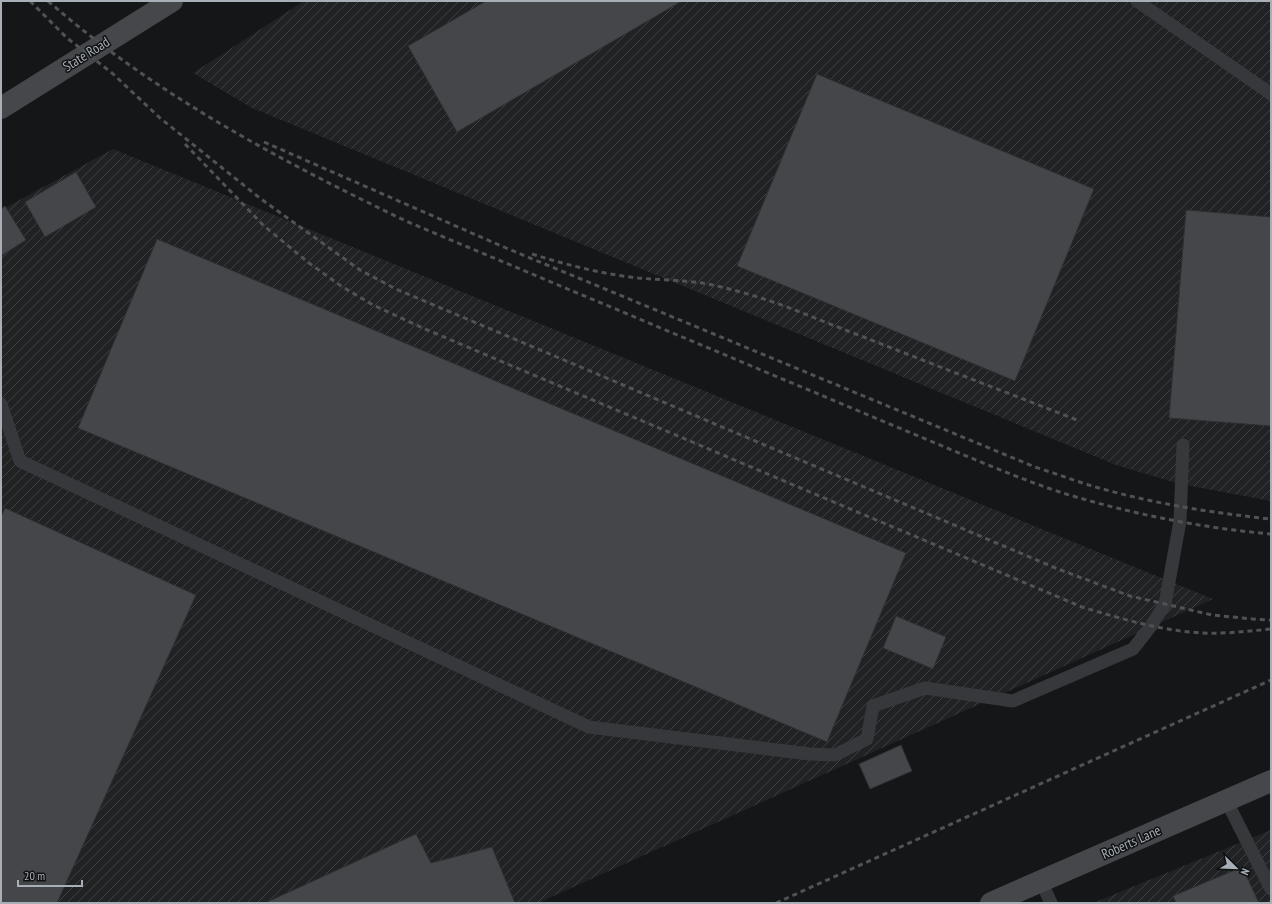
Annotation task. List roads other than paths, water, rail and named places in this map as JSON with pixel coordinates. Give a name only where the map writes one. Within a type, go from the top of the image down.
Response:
[{"type":"main road","name":"State Road","points":[[1,108],[172,1]]},
{"type":"main road","name":"Roberts Lane","points":[[990,903],[1271,781]]},
{"type":"lane","points":[[1138,1],[1271,94]]},
{"type":"lane","points":[[1,404],[20,461],[589,727],[810,754],[835,755],[867,739],[873,706],[926,688],[1013,701],[1133,649],[1151,626],[1165,604],[1180,521],[1183,445]]},
{"type":"lane","points":[[1226,800],[1271,888]]},
{"type":"lane","points":[[1041,881],[1051,903]]},
{"type":"railway","points":[[30,1],[67,38],[112,73],[160,118],[261,199],[360,270],[396,289],[1058,569],[1130,596],[1212,615],[1271,620]]},
{"type":"railway","points":[[48,1],[89,35],[131,66],[220,124],[313,175],[408,222],[1036,484],[1066,494],[1142,514],[1193,524],[1271,534]]},
{"type":"railway","points":[[264,142],[506,248],[1035,467],[1091,486],[1142,499],[1206,511],[1271,519]]},
{"type":"railway","points":[[185,144],[263,225],[309,263],[341,286],[373,305],[425,329],[1082,607],[1142,624],[1188,632],[1220,633],[1271,629]]},
{"type":"railway","points":[[532,254],[598,272],[638,278],[708,284],[764,299],[791,308],[1077,420]]},
{"type":"railway","points":[[776,903],[1271,680]]}]
